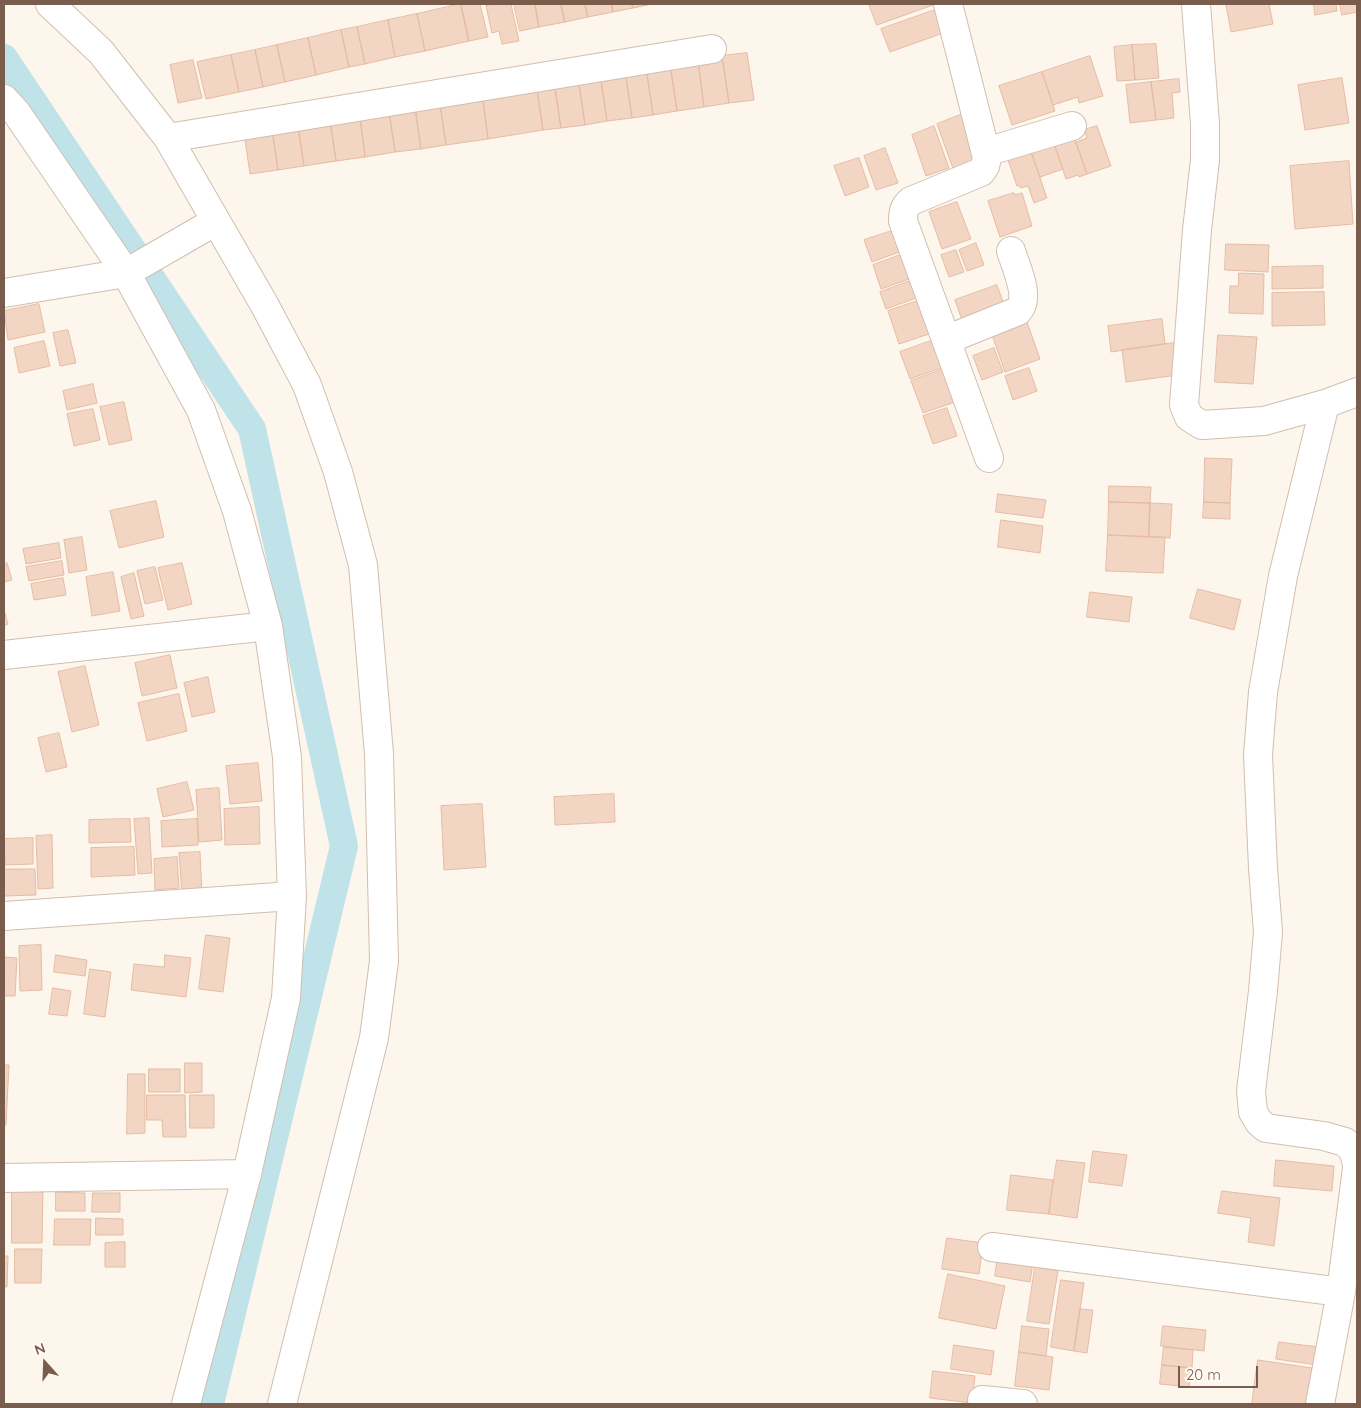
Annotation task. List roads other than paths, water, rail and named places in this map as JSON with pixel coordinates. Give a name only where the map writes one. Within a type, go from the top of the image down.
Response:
[{"type":"street","points":[[50,4],[101,52],[168,138],[264,304],[307,385],[338,472],[363,565],[380,754],[384,961],[374,1038],[282,1404]]},
{"type":"street","points":[[948,4],[986,152],[986,166],[981,172],[911,201],[906,205],[903,221],[989,458]]},
{"type":"street","points":[[1196,4],[1205,124],[1205,160],[1197,230],[1184,405],[1189,417],[1202,425],[1264,421],[1325,404],[1357,392]]},
{"type":"street","points":[[168,138],[712,49]]},
{"type":"street","points":[[4,99],[135,267],[201,410],[237,511],[268,626],[287,757],[292,896],[286,998],[247,1174],[186,1404]]},
{"type":"street","points":[[986,152],[1072,126]]},
{"type":"street","points":[[4,293],[135,267],[216,220]]},
{"type":"street","points":[[946,340],[1022,308],[1024,296],[1011,251]]},
{"type":"street","points":[[1320,1404],[1342,1292],[1357,1166],[1352,1150],[1344,1142],[1324,1136],[1266,1128],[1259,1122],[1253,1112],[1251,1091],[1268,932],[1258,755],[1263,692],[1283,576],[1325,404]]},
{"type":"street","points":[[4,655],[268,626]]},
{"type":"street","points":[[4,916],[292,896]]},
{"type":"street","points":[[4,1178],[247,1174]]},
{"type":"street","points":[[992,1247],[1342,1292]]},
{"type":"street","points":[[982,1400],[1024,1404]]},
{"type":"waterway","points":[[4,58],[252,429],[344,846],[210,1404]]}]
